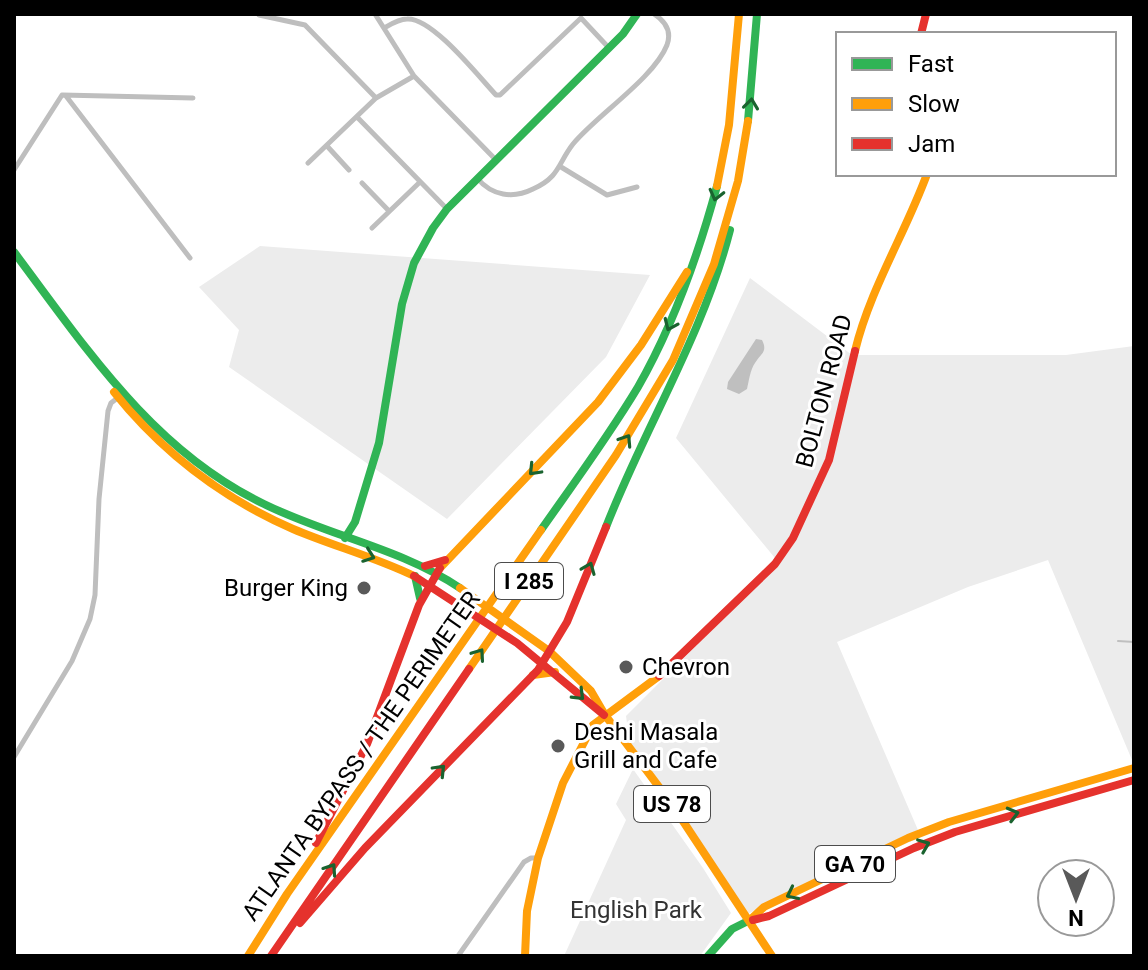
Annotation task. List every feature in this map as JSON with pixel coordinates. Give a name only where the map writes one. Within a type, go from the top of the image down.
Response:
[{"type":"main road","points":[[338,545],[347,537],[355,522],[379,443],[407,282],[422,245],[447,209],[609,48],[637,14]]},
{"type":"main road","name":"ATLANTA BYPASS / THE PERIMETER","points":[[248,956],[287,894],[623,412],[664,339],[714,205],[736,83],[739,14]]},
{"type":"main road","name":"ATLANTA BYPASS / THE PERIMETER","points":[[272,956],[648,405],[683,340],[714,264],[738,181],[750,108],[757,14]]},
{"type":"main road","name":"BOLTON ROAD","points":[[525,956],[527,911],[538,858],[563,783],[593,725],[650,685],[775,564],[793,538],[829,460],[862,321],[914,210],[926,176]]},
{"type":"main road","points":[[272,956],[365,848],[551,653],[564,630],[633,460],[707,309],[723,260],[738,181]]},
{"type":"main road","name":"US 78","points":[[14,252],[120,396],[162,444],[229,495],[278,522],[429,584],[544,663],[592,708],[605,715]]},
{"type":"main road","points":[[287,894],[354,772],[391,684],[420,598],[436,573],[598,402],[641,345],[699,252]]},
{"type":"main road","name":"US 78","points":[[120,396],[167,441],[223,482],[285,514],[425,566],[551,653],[592,693],[671,803],[772,956]]},
{"type":"main road","points":[[425,566],[448,559]]},
{"type":"main road","points":[[415,576],[420,598]]},
{"type":"main road","points":[[533,675],[555,672]]},
{"type":"main road","name":"GA 70","points":[[750,920],[764,907],[908,838],[949,822],[1134,768]]},
{"type":"main road","name":"GA 70","points":[[750,920],[769,916],[914,848],[978,824],[1134,780]]},
{"type":"main road","points":[[708,956],[732,929],[750,920]]},
{"type":"street","points":[[375,14],[414,76],[496,160]]},
{"type":"street","points":[[477,178],[483,186],[507,195],[531,190],[545,183],[561,167],[572,145],[663,52],[668,43],[669,30],[665,22],[654,14]]},
{"type":"street","points":[[259,15],[305,25],[376,98]]},
{"type":"street","points":[[384,28],[405,19],[427,26],[496,95],[500,95],[581,18],[609,48]]},
{"type":"street","points":[[308,163],[376,98],[414,76]]},
{"type":"street","points":[[14,170],[62,95],[193,98]]},
{"type":"street","points":[[66,95],[190,258]]},
{"type":"street","points":[[358,118],[447,209]]},
{"type":"street","points":[[327,146],[349,170]]},
{"type":"street","points":[[561,167],[607,195],[637,187]]},
{"type":"street","points":[[372,228],[420,182]]},
{"type":"street","points":[[362,183],[389,211]]},
{"type":"street","points":[[14,757],[80,647],[90,619],[95,595],[108,411],[111,403],[120,396]]},
{"type":"street","points":[[458,956],[524,862],[538,858]]},
{"type":"green space","points":[[260,246],[650,275],[606,357],[447,519],[229,367],[239,330],[199,287]]},
{"type":"green space","points":[[750,278],[852,355],[1066,355],[1134,346],[1134,759],[1048,560],[968,587],[837,642],[921,837],[745,915],[631,751],[626,716],[779,563],[676,438]]},
{"type":"green space","name":"English Park","points":[[633,769],[731,913],[700,956],[564,956],[626,820],[616,804]]},
{"type":"shaded area","points":[[756,339],[762,340],[764,350],[752,369],[747,389],[739,394],[727,389],[728,382]]},
{"type":"waterway","points":[[1118,641],[1134,642]]},
{"type":"traffic: fast","points":[[345,538],[355,522],[379,443],[402,304],[414,263],[433,228],[447,209],[623,34],[637,14]]},
{"type":"traffic: fast","points":[[748,121],[757,14]]},
{"type":"traffic: fast","points":[[541,530],[615,424],[651,363],[684,289],[717,186]]},
{"type":"traffic: fast","points":[[606,527],[705,307],[730,230]]},
{"type":"traffic: fast","points":[[14,252],[95,360],[124,394],[188,456],[224,482],[264,504],[413,562],[460,588]]},
{"type":"traffic: fast","points":[[415,576],[420,598]]},
{"type":"traffic: fast","points":[[708,956],[732,929],[750,920]]},
{"type":"traffic: slow","points":[[717,186],[729,125],[739,14]]},
{"type":"traffic: slow","points":[[469,669],[616,455],[673,360],[714,264],[738,181],[748,121]]},
{"type":"traffic: slow","points":[[855,351],[869,306],[926,176]]},
{"type":"traffic: slow","points":[[440,568],[598,402],[641,345],[687,272]]},
{"type":"traffic: slow","points":[[114,392],[173,454],[242,503],[293,529],[414,576]]},
{"type":"traffic: slow","points":[[248,956],[287,894],[541,530]]},
{"type":"traffic: slow","points":[[460,588],[549,651],[591,691],[605,715],[671,803],[772,956]]},
{"type":"traffic: slow","points":[[533,675],[555,672]]},
{"type":"traffic: slow","points":[[525,956],[527,911],[538,858],[563,783],[593,725],[659,676]]},
{"type":"traffic: slow","points":[[750,920],[764,907],[908,838],[949,822],[1134,768]]},
{"type":"traffic: jam","points":[[922,32],[926,14]]},
{"type":"traffic: jam","points":[[659,676],[775,564],[793,538],[829,460],[855,351]]},
{"type":"traffic: jam","points":[[300,923],[365,848],[538,670],[567,622],[606,527]]},
{"type":"traffic: jam","points":[[425,566],[445,560]]},
{"type":"traffic: jam","points":[[316,843],[367,744],[419,605],[440,568]]},
{"type":"traffic: jam","points":[[414,576],[517,643],[604,715]]},
{"type":"traffic: jam","points":[[271,956],[469,669]]},
{"type":"traffic: jam","points":[[753,920],[769,916],[955,832],[1134,780]]},
{"type":"place","name":"Burger King","points":[[364,588]]},
{"type":"place","name":"Chevron","points":[[626,667]]},
{"type":"place","name":"Deshi Masala Grill and Cafe","points":[[558,746]]}]
